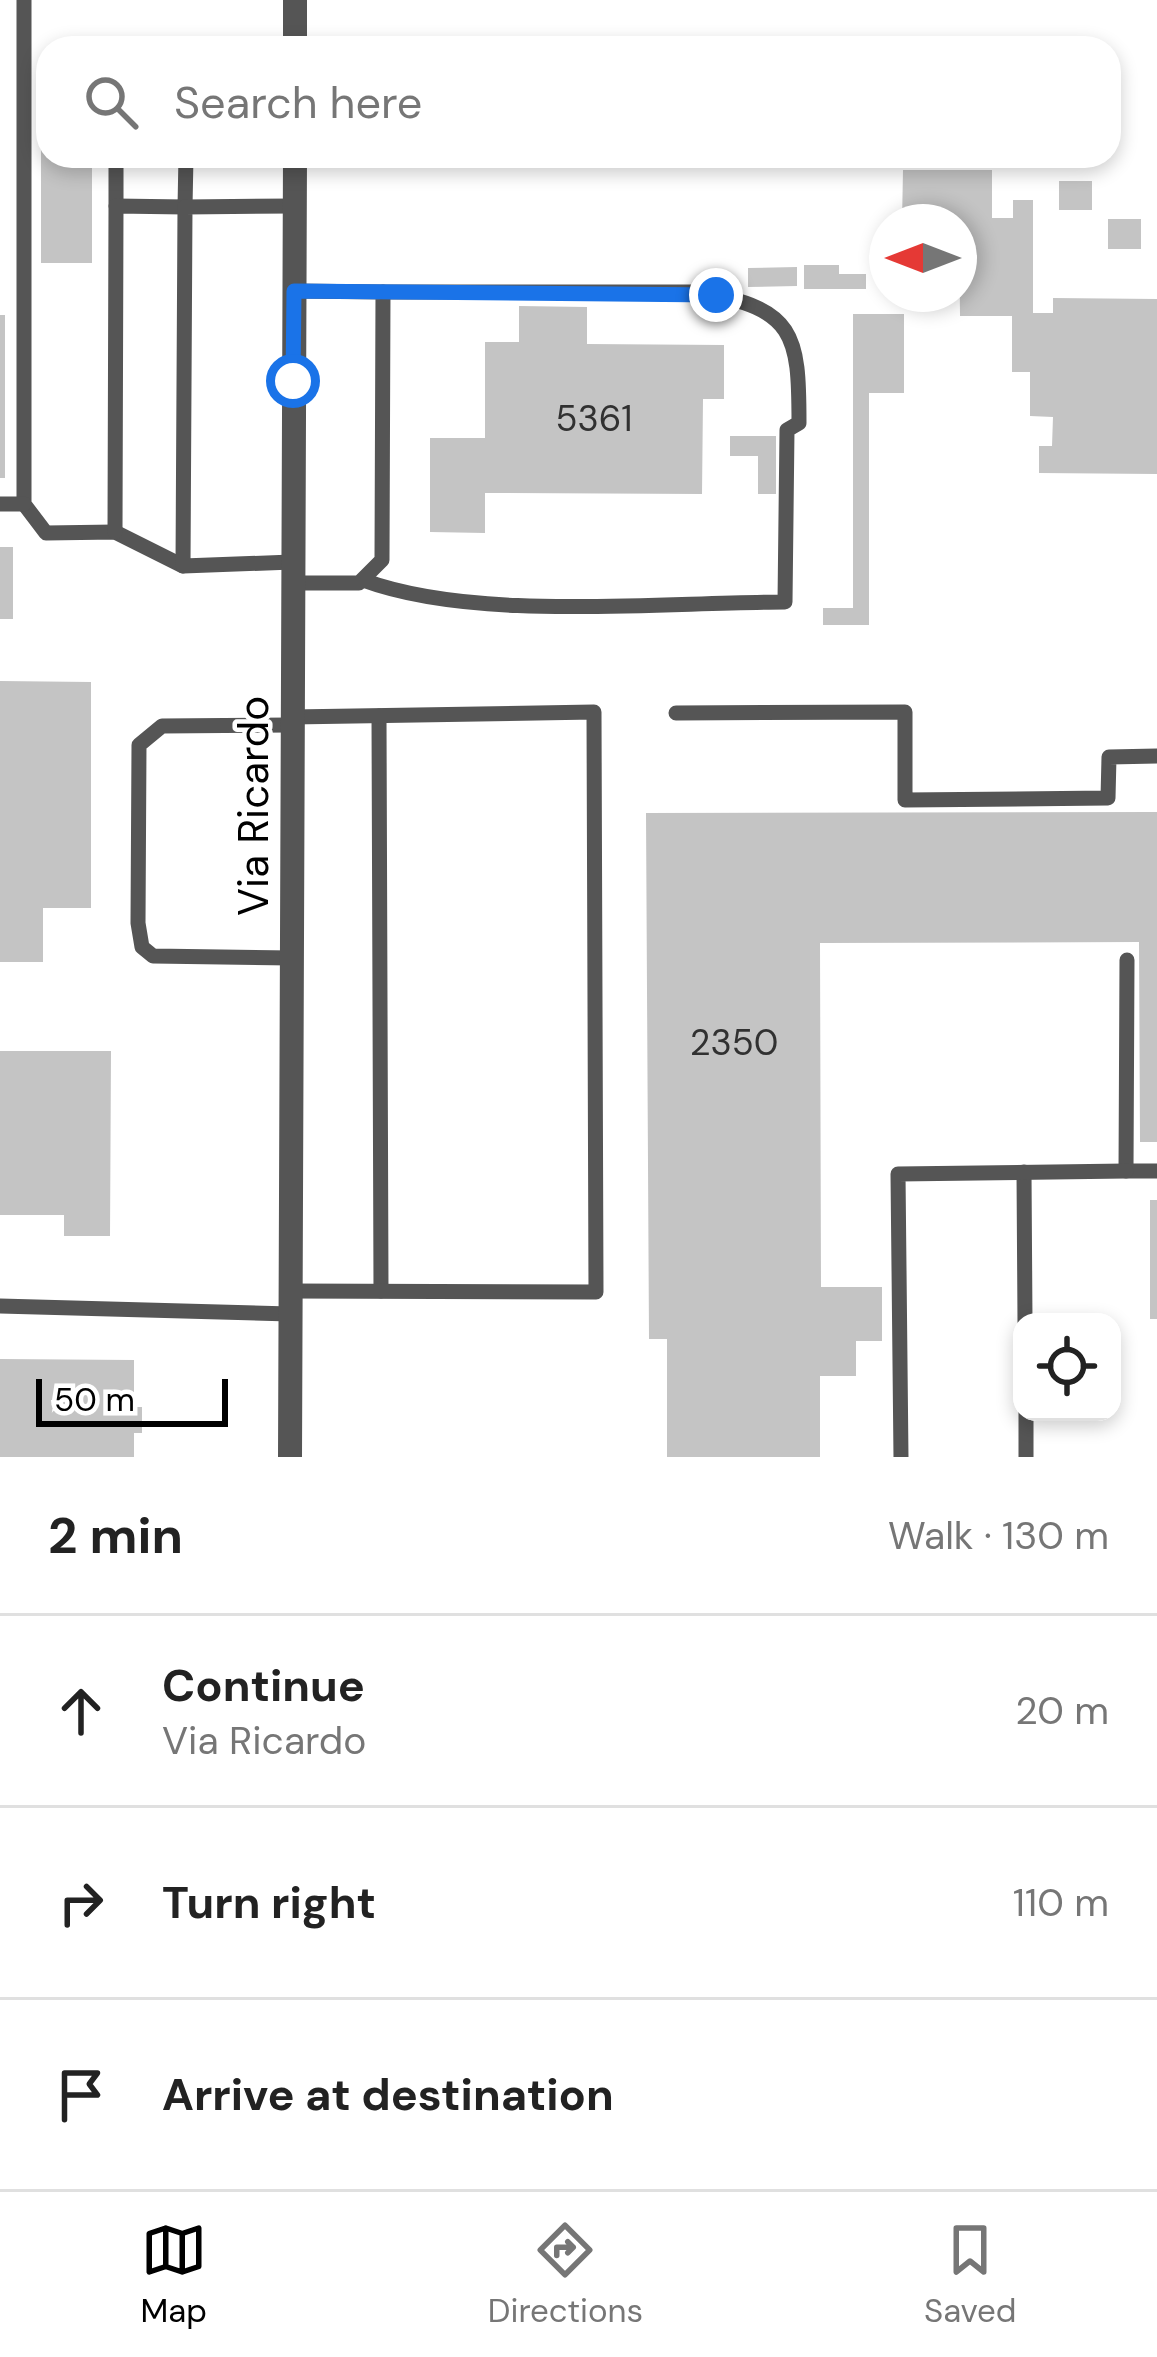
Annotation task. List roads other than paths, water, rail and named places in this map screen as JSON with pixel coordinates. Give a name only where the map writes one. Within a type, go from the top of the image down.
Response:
[{"type":"street","points":[[295,0],[295,36]]},
{"type":"street","name":"Via Ricardo","points":[[290,1457],[295,168]]},
{"type":"lane","points":[[24,0],[24,504],[46,532],[115,532],[183,566],[363,580],[397,592],[463,604],[785,602],[787,430],[799,423],[795,341],[774,315],[740,300],[700,292],[294,291]]},
{"type":"lane","points":[[115,532],[116,168]]},
{"type":"lane","points":[[183,566],[186,168]]},
{"type":"lane","points":[[116,206],[295,206]]},
{"type":"lane","points":[[363,580],[382,560],[383,292]]},
{"type":"lane","points":[[0,504],[24,504]]},
{"type":"lane","points":[[0,1306],[290,1302],[381,1291],[596,1292],[594,712],[162,726],[147,734],[139,745],[138,923],[142,946],[153,956],[292,958]]},
{"type":"lane","points":[[676,713],[905,712],[905,800],[1108,798],[1109,757],[1157,756]]},
{"type":"lane","points":[[379,716],[381,1291]]},
{"type":"lane","points":[[1126,1171],[1127,960]]},
{"type":"lane","points":[[901,1457],[898,1174],[1157,1171]]},
{"type":"lane","points":[[1024,1172],[1025,1313]]},
{"type":"lane","points":[[1026,1421],[1026,1457]]}]
